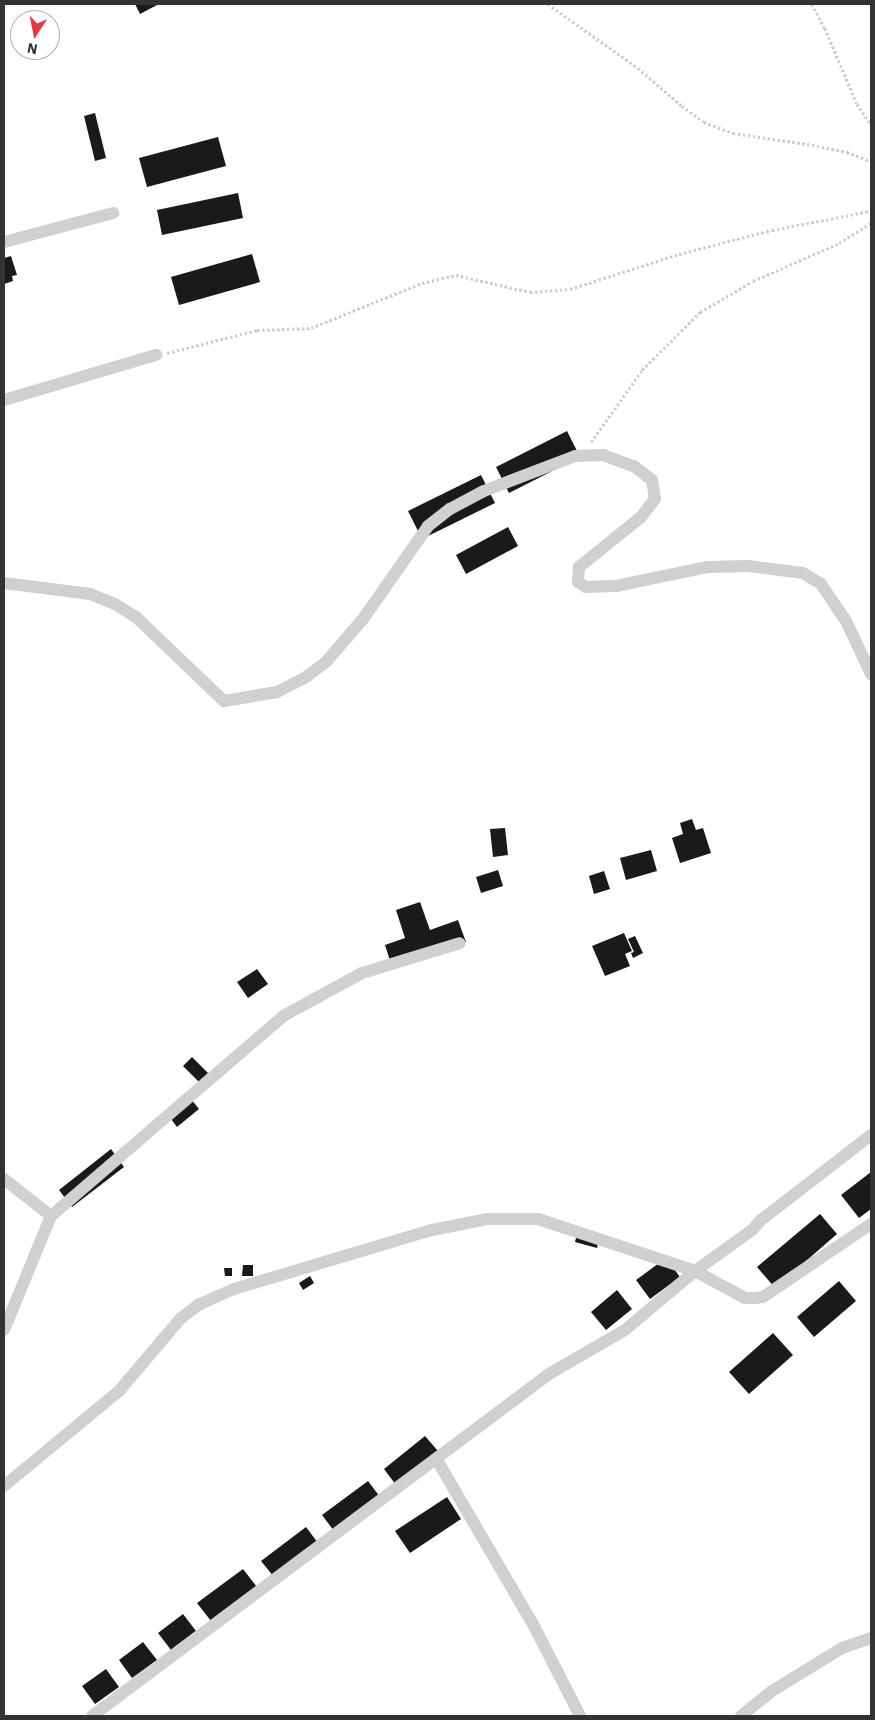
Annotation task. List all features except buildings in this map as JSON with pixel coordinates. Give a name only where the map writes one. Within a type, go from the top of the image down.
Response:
[{"type":"street","points":[[4,242],[114,213]]},
{"type":"street","points":[[4,400],[156,355]]},
{"type":"street","points":[[4,583],[90,594],[116,604],[136,617],[224,701],[277,692],[306,677],[326,662],[363,619],[428,526],[450,509],[484,491],[574,456],[603,455],[634,466],[652,480],[655,499],[641,517],[579,568],[578,582],[586,588],[616,586],[716,567],[748,566],[803,573],[821,584],[846,621],[871,674]]},
{"type":"street","points":[[4,1330],[51,1216],[285,1015],[362,973],[460,943]]},
{"type":"street","points":[[92,1716],[437,1460],[549,1374],[624,1330],[695,1271],[752,1230],[761,1220],[871,1135]]},
{"type":"street","points":[[4,1179],[51,1216]]},
{"type":"street","points":[[4,1486],[119,1390],[181,1318],[198,1305],[234,1289],[432,1230],[487,1219],[538,1219],[695,1271],[744,1298],[763,1297],[871,1224]]},
{"type":"street","points":[[437,1460],[533,1624],[580,1716]]},
{"type":"street","points":[[741,1716],[772,1691],[842,1648],[871,1638]]},
{"type":"path","points":[[548,4],[625,58],[704,122],[733,133],[847,152],[871,161]]},
{"type":"path","points":[[812,4],[825,28],[857,104],[871,124]]},
{"type":"path","points":[[156,355],[216,342],[257,330],[311,328],[422,283],[456,275],[530,292],[570,289],[679,254],[762,232],[871,211]]},
{"type":"path","points":[[582,456],[642,370],[700,312],[754,281],[839,243],[871,223]]}]
